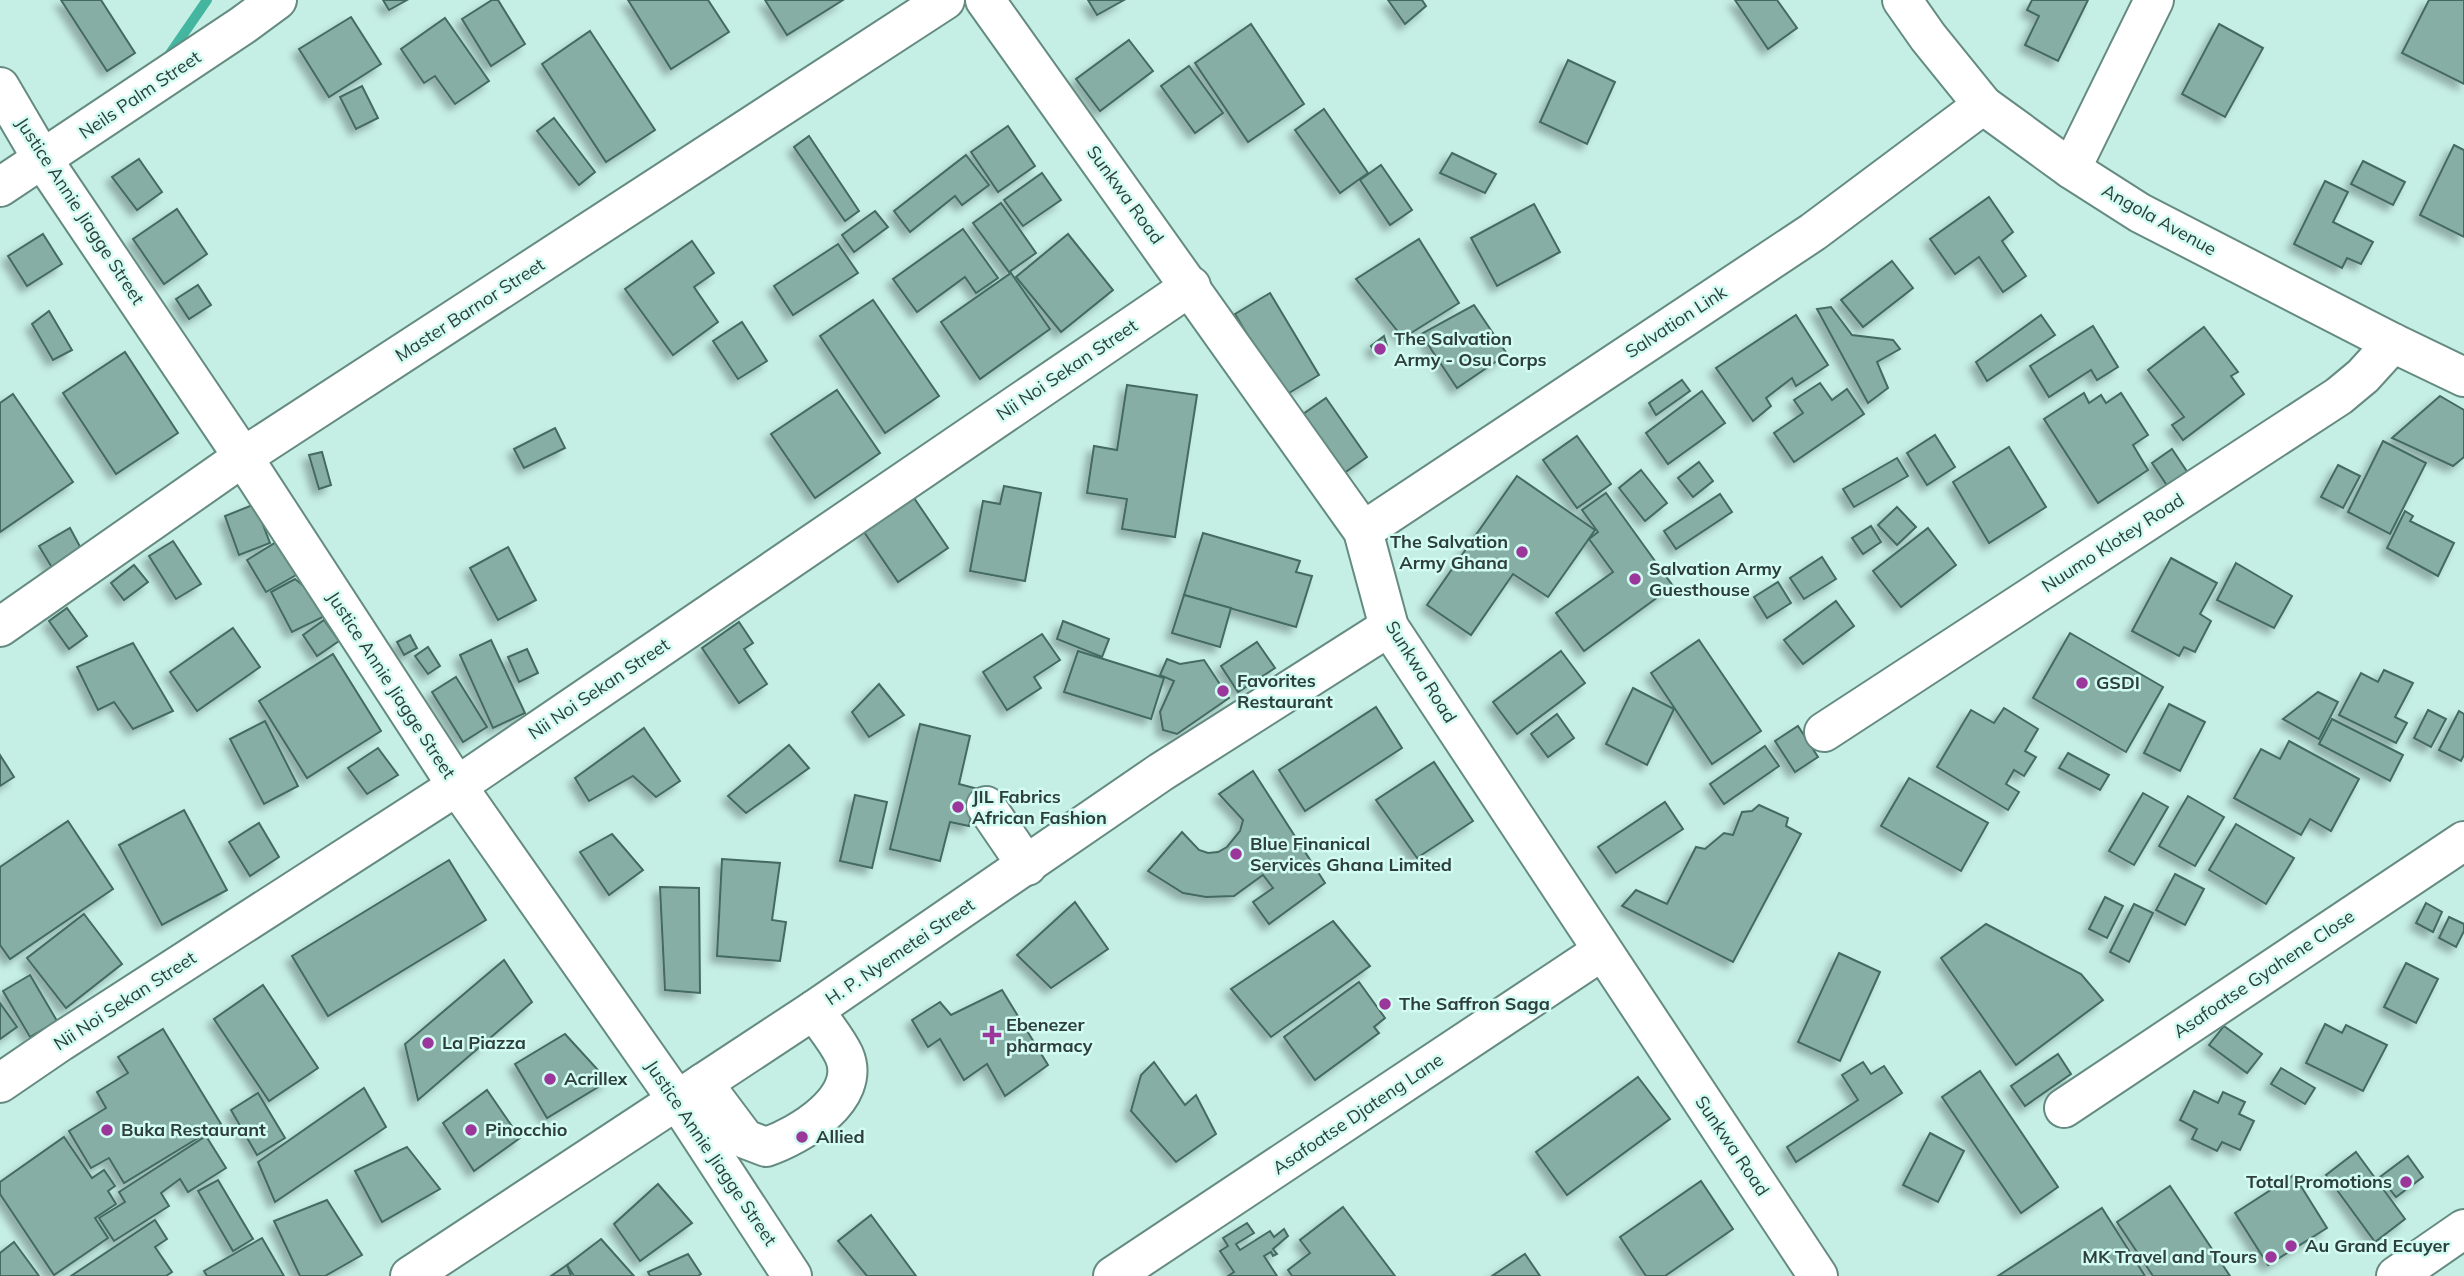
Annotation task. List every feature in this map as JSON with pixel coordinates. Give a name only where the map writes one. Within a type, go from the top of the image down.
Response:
[{"type":"street","name":"Neils Palm Street","points":[[0,187],[277,0]]},
{"type":"street","name":"Master Barnor Street","points":[[0,627],[243,457],[945,0]]},
{"type":"street","name":"Sunkwa Road","points":[[985,0],[1363,531],[1389,627],[1815,1275]]},
{"type":"street","name":"Angola Avenue","points":[[1902,0],[1983,105],[2071,169],[2140,213],[2464,377]]},
{"type":"street","points":[[2071,169],[2154,0]]},
{"type":"street","name":"Justice Annie Jiagge Street","points":[[7,97],[42,158],[243,457],[457,786],[690,1091],[792,1276]]},
{"type":"street","name":"Salvation Link","points":[[1363,531],[1812,232],[1983,105]]},
{"type":"street","name":"Nii Noi Sekan Street","points":[[0,1083],[457,786],[1191,286]]},
{"type":"street","name":"Nuumo Klotey Road","points":[[1824,732],[2339,396],[2363,376],[2393,343]]},
{"type":"street","name":"H. P. Nyemetei Street","points":[[410,1276],[814,1010],[1161,772],[1389,627]]},
{"type":"street","points":[[986,806],[1027,866]]},
{"type":"street","name":"Asafoatse Gyahene Close","points":[[2064,1108],[2464,841]]},
{"type":"street","name":"Asafoatse Djateng Lane","points":[[1113,1276],[1602,951]]},
{"type":"street","points":[[690,1091],[745,1139],[766,1147],[786,1140],[836,1104],[847,1083],[845,1057],[814,1010]]},
{"type":"street","points":[[2396,1276],[2464,1229]]},
{"type":"building","points":[[61,0],[101,0],[135,53],[107,71]]},
{"type":"building","points":[[383,0],[407,0],[389,10]]},
{"type":"building","points":[[492,0],[498,0],[525,44],[491,66],[462,19]]},
{"type":"building","points":[[628,0],[708,0],[729,32],[671,69]]},
{"type":"building","points":[[765,0],[843,0],[787,35]]},
{"type":"building","points":[[1088,0],[1124,0],[1097,15]]},
{"type":"building","points":[[1388,0],[1422,0],[1426,6],[1405,24]]},
{"type":"building","points":[[1735,0],[1777,0],[1797,28],[1768,49]]},
{"type":"building","points":[[2032,0],[2088,0],[2058,61],[2025,45],[2039,16],[2027,10]]},
{"type":"building","points":[[2429,0],[2464,0],[2464,84],[2402,53]]},
{"type":"building","points":[[351,17],[381,64],[329,97],[299,49]]},
{"type":"building","points":[[445,18],[489,81],[455,104],[435,76],[424,83],[401,49]]},
{"type":"building","points":[[1251,24],[1304,104],[1248,142],[1195,63]]},
{"type":"building","points":[[2219,24],[2263,48],[2225,117],[2182,94]]},
{"type":"building","points":[[590,31],[655,130],[606,162],[542,64]]},
{"type":"building","points":[[1129,40],[1153,71],[1100,111],[1076,79]]},
{"type":"building","points":[[1568,60],[1615,82],[1587,144],[1540,122]]},
{"type":"building","points":[[1189,66],[1223,113],[1195,133],[1161,86]]},
{"type":"building","points":[[362,86],[378,118],[356,129],[340,97]]},
{"type":"building","points":[[1324,109],[1368,173],[1340,193],[1295,130]]},
{"type":"building","points":[[554,118],[595,172],[579,185],[537,131]]},
{"type":"building","points":[[1008,126],[1035,166],[998,192],[971,152]]},
{"type":"building","points":[[809,136],[859,211],[845,221],[794,147]]},
{"type":"building","points":[[2454,145],[2464,150],[2464,237],[2420,215]]},
{"type":"building","points":[[1452,153],[1496,174],[1485,193],[1440,173]]},
{"type":"building","points":[[966,155],[989,185],[962,205],[955,196],[910,232],[894,211]]},
{"type":"building","points":[[139,159],[162,192],[137,210],[112,177]]},
{"type":"building","points":[[2363,161],[2405,182],[2393,205],[2351,184]]},
{"type":"building","points":[[1381,165],[1412,210],[1390,225],[1360,180]]},
{"type":"building","points":[[1042,173],[1061,200],[1023,226],[1004,200]]},
{"type":"building","points":[[2325,181],[2348,192],[2333,222],[2373,242],[2361,264],[2347,258],[2342,268],[2294,244]]},
{"type":"building","points":[[1989,197],[2013,232],[2002,241],[2026,276],[2003,292],[1979,257],[1955,274],[1930,239]]},
{"type":"building","points":[[1001,203],[1036,253],[1009,272],[973,223]]},
{"type":"building","points":[[1534,204],[1560,252],[1497,286],[1471,238]]},
{"type":"building","points":[[177,209],[207,254],[164,284],[133,239]]},
{"type":"building","points":[[875,211],[888,227],[854,252],[842,235]]},
{"type":"building","points":[[963,229],[998,278],[976,293],[965,277],[917,312],[893,279]]},
{"type":"building","points":[[43,234],[62,264],[27,286],[8,256]]},
{"type":"building","points":[[1068,234],[1113,290],[1061,332],[1016,277]]},
{"type":"building","points":[[1419,239],[1459,303],[1403,338],[1356,279]]},
{"type":"building","points":[[692,241],[714,273],[694,287],[718,322],[673,355],[625,289]]},
{"type":"building","points":[[838,244],[858,273],[793,315],[774,286]]},
{"type":"building","points":[[1892,261],[1913,288],[1863,327],[1841,300]]},
{"type":"building","points":[[1011,273],[1050,329],[980,379],[941,322]]},
{"type":"building","points":[[198,285],[211,305],[189,319],[176,299]]},
{"type":"building","points":[[1270,293],[1319,375],[1284,396],[1235,314]]},
{"type":"building","points":[[873,300],[939,396],[885,433],[820,336]]},
{"type":"building","points":[[1474,305],[1507,354],[1457,388],[1421,334]]},
{"type":"building","points":[[1831,307],[1852,335],[1893,340],[1900,349],[1877,362],[1888,388],[1868,403],[1817,309]]},
{"type":"building","points":[[49,311],[72,350],[53,360],[32,324]]},
{"type":"building","points":[[1796,315],[1828,365],[1796,386],[1792,378],[1766,398],[1771,406],[1753,421],[1716,368]]},
{"type":"building","points":[[2041,315],[2055,335],[1987,381],[1976,362]]},
{"type":"building","points":[[742,322],[767,361],[738,379],[713,341]]},
{"type":"building","points":[[2093,326],[2118,367],[2097,380],[2091,370],[2049,397],[2030,366]]},
{"type":"building","points":[[2204,327],[2238,372],[2231,376],[2244,394],[2183,440],[2172,425],[2184,417],[2148,370]]},
{"type":"building","points":[[1384,336],[1387,346],[1376,354],[1371,346]]},
{"type":"building","points":[[125,352],[178,433],[116,474],[63,393]]},
{"type":"building","points":[[1682,380],[1690,391],[1656,415],[1649,403]]},
{"type":"building","points":[[1820,383],[1832,400],[1847,389],[1864,414],[1794,462],[1774,433],[1803,413],[1794,400]]},
{"type":"building","points":[[1127,385],[1197,395],[1175,537],[1122,529],[1127,499],[1087,493],[1094,446],[1117,450]]},
{"type":"building","points":[[837,390],[880,453],[815,498],[771,434]]},
{"type":"building","points":[[1702,391],[1725,423],[1668,464],[1646,433]]},
{"type":"building","points":[[2084,393],[2089,403],[2101,395],[2106,403],[2121,393],[2148,435],[2133,445],[2148,470],[2098,503],[2044,419]]},
{"type":"building","points":[[13,394],[73,482],[0,532],[0,403]]},
{"type":"building","points":[[2440,396],[2464,410],[2464,457],[2453,466],[2392,438]]},
{"type":"building","points":[[1326,398],[1367,457],[1337,478],[1296,419]]},
{"type":"building","points":[[555,428],[565,448],[524,468],[514,449]]},
{"type":"building","points":[[1935,435],[1955,467],[1927,485],[1907,453]]},
{"type":"building","points":[[1577,436],[1611,484],[1577,508],[1543,460]]},
{"type":"building","points":[[2383,441],[2426,463],[2390,534],[2348,512]]},
{"type":"building","points":[[2009,447],[2046,507],[1989,543],[1953,482]]},
{"type":"building","points":[[2172,449],[2192,479],[2172,493],[2152,463]]},
{"type":"building","points":[[322,452],[331,485],[319,489],[309,455]]},
{"type":"building","points":[[1897,458],[1908,476],[1854,507],[1843,489]]},
{"type":"building","points":[[1699,462],[1713,481],[1693,497],[1678,478]]},
{"type":"building","points":[[2338,465],[2360,476],[2343,508],[2321,497]]},
{"type":"building","points":[[1641,470],[1667,503],[1645,521],[1619,488]]},
{"type":"building","name":"The Salvation Army Ghana","points":[[1517,476],[1595,530],[1548,597],[1513,574],[1471,635],[1427,605]]},
{"type":"building","points":[[1004,486],[1041,493],[1025,581],[970,571],[983,501],[1000,504]]},
{"type":"building","name":"Salvation Army Guesthouse","points":[[1606,493],[1673,586],[1584,651],[1556,613],[1613,572],[1589,539],[1598,532],[1582,510]]},
{"type":"building","points":[[1720,494],[1732,512],[1676,549],[1664,531]]},
{"type":"building","points":[[912,495],[948,548],[898,582],[862,529]]},
{"type":"building","points":[[255,504],[270,543],[239,555],[225,516]]},
{"type":"building","points":[[1897,507],[1916,527],[1897,545],[1878,525]]},
{"type":"building","points":[[2405,511],[2413,516],[2410,521],[2454,543],[2438,576],[2387,548]]},
{"type":"building","points":[[1871,526],[1881,542],[1863,554],[1852,538]]},
{"type":"building","points":[[70,528],[84,554],[54,571],[39,546]]},
{"type":"building","points":[[1928,528],[1956,565],[1901,607],[1873,571]]},
{"type":"building","points":[[1203,533],[1300,561],[1296,572],[1312,576],[1296,627],[1184,595]]},
{"type":"building","points":[[173,541],[201,584],[176,599],[149,556]]},
{"type":"building","points":[[278,541],[298,574],[266,592],[247,560]]},
{"type":"building","points":[[508,547],[536,600],[498,620],[470,568]]},
{"type":"building","points":[[1822,557],[1836,579],[1804,599],[1790,578]]},
{"type":"building","points":[[2171,558],[2217,583],[2200,614],[2211,621],[2195,652],[2184,647],[2179,656],[2132,631]]},
{"type":"building","points":[[2236,563],[2292,596],[2274,628],[2217,600]]},
{"type":"building","points":[[134,565],[148,582],[124,600],[111,583]]},
{"type":"building","points":[[295,579],[331,613],[292,632],[271,592]]},
{"type":"building","points":[[1778,582],[1791,603],[1767,618],[1754,597]]},
{"type":"building","points":[[1184,595],[1231,608],[1220,647],[1172,633]]},
{"type":"building","points":[[1836,601],[1854,626],[1803,664],[1784,640]]},
{"type":"building","points":[[67,608],[87,636],[69,649],[49,621]]},
{"type":"building","points":[[324,620],[339,641],[317,656],[303,635]]},
{"type":"building","points":[[1063,621],[1109,639],[1102,657],[1057,639]]},
{"type":"building","points":[[739,622],[753,643],[744,649],[767,684],[739,703],[702,648]]},
{"type":"building","points":[[233,628],[260,667],[197,711],[170,672]]},
{"type":"building","points":[[2070,633],[2163,687],[2126,752],[2033,698]]},
{"type":"building","points":[[1042,634],[1060,660],[1034,677],[1041,688],[1007,710],[983,672]]},
{"type":"building","points":[[410,635],[417,648],[404,655],[397,642]]},
{"type":"building","points":[[491,640],[525,713],[493,728],[460,655]]},
{"type":"building","points":[[1699,640],[1761,731],[1712,764],[1651,673]]},
{"type":"building","points":[[1257,642],[1275,668],[1238,692],[1221,666]]},
{"type":"building","points":[[133,643],[173,711],[133,729],[114,702],[98,710],[77,667]]},
{"type":"building","points":[[428,647],[440,666],[428,674],[415,656]]},
{"type":"building","points":[[527,649],[538,673],[519,682],[508,657]]},
{"type":"building","points":[[1078,651],[1164,678],[1151,719],[1064,692]]},
{"type":"building","points":[[1561,651],[1585,683],[1517,734],[1493,702]]},
{"type":"building","points":[[333,654],[381,731],[307,778],[259,701]]},
{"type":"building","points":[[1167,659],[1180,664],[1204,660],[1229,698],[1177,734],[1163,730],[1160,712],[1174,681],[1160,675]]},
{"type":"building","points":[[2384,670],[2413,683],[2395,717],[2407,723],[2396,743],[2339,715],[2361,673],[2378,682]]},
{"type":"building","points":[[456,677],[487,727],[463,742],[432,692]]},
{"type":"building","points":[[879,684],[904,715],[869,737],[852,712]]},
{"type":"building","points":[[1633,688],[1674,709],[1647,765],[1606,744]]},
{"type":"building","points":[[2318,692],[2338,702],[2319,739],[2283,719]]},
{"type":"building","points":[[2169,704],[2205,722],[2180,771],[2144,753]]},
{"type":"building","points":[[1376,707],[1402,748],[1305,811],[1279,770]]},
{"type":"building","points":[[2004,708],[2038,729],[2025,751],[2036,757],[2024,776],[2014,770],[2006,784],[2019,792],[2008,810],[1937,767],[1971,710],[1994,723]]},
{"type":"building","points":[[2428,710],[2446,719],[2431,747],[2414,738]]},
{"type":"building","points":[[2459,711],[2464,714],[2464,755],[2461,761],[2439,750]]},
{"type":"building","points":[[1557,714],[1574,738],[1548,757],[1531,734]]},
{"type":"building","points":[[2332,719],[2403,755],[2390,781],[2319,744]]},
{"type":"building","points":[[265,721],[298,786],[264,804],[230,739]]},
{"type":"building","points":[[920,724],[970,736],[959,784],[978,789],[969,826],[950,822],[940,861],[890,849]]},
{"type":"building","points":[[1798,726],[1818,757],[1795,772],[1775,741]]},
{"type":"building","points":[[644,728],[680,781],[656,797],[633,776],[589,801],[575,778]]},
{"type":"building","points":[[2289,741],[2359,779],[2331,831],[2310,819],[2301,835],[2234,798],[2261,749],[2280,759]]},
{"type":"building","points":[[789,745],[809,768],[746,813],[728,796]]},
{"type":"building","points":[[1765,746],[1779,766],[1724,804],[1710,784]]},
{"type":"building","points":[[378,748],[398,775],[367,794],[348,768]]},
{"type":"building","points":[[2068,753],[2109,775],[2100,790],[2059,768]]},
{"type":"building","points":[[0,755],[14,777],[0,786]]},
{"type":"building","points":[[1434,762],[1473,821],[1417,858],[1376,800]]},
{"type":"building","points":[[1253,771],[1325,883],[1269,924],[1253,902],[1273,888],[1263,875],[1234,896],[1206,897],[1183,893],[1148,871],[1182,832],[1199,850],[1208,853],[1227,847],[1240,831],[1243,820],[1219,794]]},
{"type":"building","points":[[1909,778],[1988,823],[1961,871],[1881,826]]},
{"type":"building","points":[[2143,793],[2168,807],[2134,865],[2109,851]]},
{"type":"building","points":[[855,795],[887,802],[872,868],[840,861]]},
{"type":"building","points":[[2188,796],[2224,817],[2195,866],[2159,846]]},
{"type":"building","points":[[1665,802],[1683,829],[1616,873],[1598,847]]},
{"type":"building","points":[[1759,805],[1788,818],[1786,826],[1801,834],[1733,962],[1622,906],[1636,890],[1667,904],[1696,847],[1705,849],[1724,833],[1733,835],[1742,812],[1752,811]]},
{"type":"building","points":[[184,810],[227,890],[162,925],[119,845]]},
{"type":"building","points":[[68,821],[113,889],[10,959],[0,945],[0,867]]},
{"type":"building","points":[[259,823],[279,857],[250,876],[229,842]]},
{"type":"building","points":[[2236,824],[2294,858],[2266,904],[2209,870]]},
{"type":"building","points":[[612,834],[643,870],[609,895],[580,852]]},
{"type":"building","points":[[722,859],[780,863],[772,920],[786,922],[780,961],[717,956]]},
{"type":"building","points":[[449,860],[486,920],[328,1016],[292,956]]},
{"type":"building","points":[[2175,874],[2204,889],[2185,925],[2156,910]]},
{"type":"building","points":[[660,887],[699,888],[700,993],[665,990]]},
{"type":"building","points":[[2105,897],[2123,906],[2107,938],[2089,929]]},
{"type":"building","points":[[1075,902],[1108,949],[1051,988],[1017,955]]},
{"type":"building","points":[[2426,903],[2442,912],[2433,932],[2416,923]]},
{"type":"building","points":[[2134,904],[2153,913],[2129,962],[2110,952]]},
{"type":"building","points":[[84,914],[122,964],[66,1008],[27,958]]},
{"type":"building","points":[[2449,917],[2464,924],[2464,931],[2456,947],[2439,938]]},
{"type":"building","points":[[1333,921],[1370,966],[1271,1037],[1231,989]]},
{"type":"building","points":[[1986,924],[2081,974],[2103,1000],[2016,1065],[1941,958]]},
{"type":"building","points":[[1839,953],[1880,972],[1840,1061],[1798,1042]]},
{"type":"building","points":[[504,960],[532,1002],[418,1100],[405,1044]]},
{"type":"building","points":[[2406,963],[2438,979],[2416,1023],[2384,1007]]},
{"type":"building","points":[[30,975],[57,1021],[30,1037],[3,991]]},
{"type":"building","points":[[1359,982],[1385,1018],[1374,1027],[1379,1033],[1315,1080],[1284,1037]]},
{"type":"building","points":[[263,985],[318,1068],[269,1101],[214,1019]]},
{"type":"building","points":[[1002,990],[1048,1065],[1005,1096],[987,1064],[964,1080],[940,1039],[928,1047],[912,1020],[940,1002],[951,1015]]},
{"type":"building","points":[[0,1003],[17,1027],[0,1039]]},
{"type":"building","points":[[2325,1024],[2342,1033],[2346,1025],[2387,1045],[2363,1091],[2306,1063]]},
{"type":"building","points":[[2224,1026],[2262,1054],[2247,1073],[2209,1045]]},
{"type":"building","points":[[163,1029],[221,1124],[124,1183],[109,1158],[91,1168],[69,1131],[106,1108],[97,1092],[128,1073],[118,1057]]},
{"type":"building","points":[[565,1034],[608,1081],[547,1118],[515,1064]]},
{"type":"building","points":[[2058,1054],[2071,1074],[2025,1106],[2011,1086]]},
{"type":"building","points":[[1154,1062],[1185,1105],[1196,1095],[1216,1134],[1176,1162],[1131,1111],[1141,1075]]},
{"type":"building","points":[[1863,1062],[1871,1074],[1884,1066],[1902,1093],[1796,1162],[1787,1147],[1858,1100],[1842,1075]]},
{"type":"building","points":[[2281,1068],[2315,1088],[2305,1104],[2271,1084]]},
{"type":"building","points":[[1980,1071],[2058,1187],[2021,1213],[1942,1097]]},
{"type":"building","points":[[1638,1077],[1670,1119],[1567,1195],[1536,1152]]},
{"type":"building","points":[[364,1088],[386,1127],[275,1202],[258,1162]]},
{"type":"building","points":[[487,1090],[520,1138],[474,1171],[443,1123]]},
{"type":"building","points":[[2194,1091],[2218,1103],[2223,1092],[2245,1102],[2239,1114],[2254,1121],[2240,1150],[2222,1142],[2217,1151],[2192,1139],[2197,1129],[2180,1120]]},
{"type":"building","points":[[258,1093],[285,1138],[257,1155],[231,1110]]},
{"type":"building","points":[[1930,1133],[1964,1151],[1938,1202],[1903,1185]]},
{"type":"building","points":[[206,1136],[226,1168],[188,1192],[180,1179],[161,1193],[169,1206],[114,1241],[99,1218],[125,1202],[119,1192]]},
{"type":"building","points":[[64,1137],[92,1178],[104,1170],[115,1186],[108,1191],[116,1204],[95,1218],[108,1238],[54,1275],[0,1194],[0,1182]]},
{"type":"building","points":[[407,1147],[440,1189],[382,1222],[355,1171]]},
{"type":"building","points":[[2356,1152],[2405,1219],[2375,1242],[2326,1175]]},
{"type":"building","points":[[2408,1156],[2423,1177],[2396,1197],[2380,1177]]},
{"type":"building","points":[[2294,1175],[2327,1228],[2268,1265],[2235,1213]]},
{"type":"building","points":[[218,1180],[253,1239],[233,1251],[198,1191]]},
{"type":"building","points":[[1701,1181],[1733,1229],[1665,1276],[1646,1276],[1620,1237]]},
{"type":"building","points":[[658,1184],[692,1223],[640,1261],[614,1224]]},
{"type":"building","points":[[2170,1186],[2230,1276],[2153,1276],[2117,1222]]},
{"type":"building","points":[[327,1200],[362,1255],[325,1276],[300,1276],[274,1221]]},
{"type":"building","points":[[1343,1207],[1395,1276],[1292,1276],[1288,1270],[1310,1253],[1300,1240]]},
{"type":"building","points":[[2102,1208],[2145,1276],[1998,1276]]},
{"type":"building","points":[[871,1215],[916,1276],[867,1276],[838,1241]]},
{"type":"building","points":[[155,1220],[167,1239],[155,1247],[172,1272],[166,1276],[71,1276]]},
{"type":"building","points":[[1247,1223],[1254,1233],[1236,1244],[1240,1250],[1270,1231],[1274,1237],[1284,1229],[1288,1236],[1273,1249],[1277,1254],[1273,1256],[1271,1252],[1264,1256],[1277,1276],[1228,1276],[1234,1272],[1220,1251],[1228,1246],[1223,1238]]},
{"type":"building","points":[[262,1238],[284,1276],[207,1276],[204,1271]]},
{"type":"building","points":[[601,1239],[634,1276],[574,1276],[567,1265]]},
{"type":"building","points":[[14,1242],[39,1276],[0,1276],[0,1253]]},
{"type":"building","points":[[688,1254],[701,1274],[698,1276],[650,1276],[648,1272]]},
{"type":"building","points":[[1525,1254],[1540,1276],[1492,1276]]},
{"type":"building","points":[[567,1265],[571,1276],[551,1276]]},
{"type":"waterway","points":[[167,58],[207,0]]},
{"type":"place","name":"The Salvation Army - Osu Corps","points":[[1380,349]]},
{"type":"place","name":"The Salvation Army Ghana","points":[[1522,552]]},
{"type":"place","name":"Salvation Army Guesthouse","points":[[1635,579]]},
{"type":"place","name":"GSDI","points":[[2082,683]]},
{"type":"place","name":"Favorites Restaurant","points":[[1223,691]]},
{"type":"place","name":"JIL Fabrics African Fashion","points":[[958,807]]},
{"type":"place","name":"Blue Finanical Services Ghana Limited","points":[[1236,854]]},
{"type":"place","name":"The Saffron Saga","points":[[1385,1004]]},
{"type":"place","name":"Ebenezer pharmacy","points":[[992,1035]]},
{"type":"place","name":"La Piazza","points":[[428,1043]]},
{"type":"place","name":"Acrillex","points":[[550,1079]]},
{"type":"place","name":"Buka Restaurant","points":[[107,1130]]},
{"type":"place","name":"Pinocchio","points":[[471,1130]]},
{"type":"place","name":"Allied","points":[[802,1137]]},
{"type":"place","name":"Total Promotions","points":[[2406,1182]]},
{"type":"place","name":"Au Grand Ecuyer","points":[[2291,1246]]},
{"type":"place","name":"MK Travel and Tours","points":[[2271,1257]]}]
